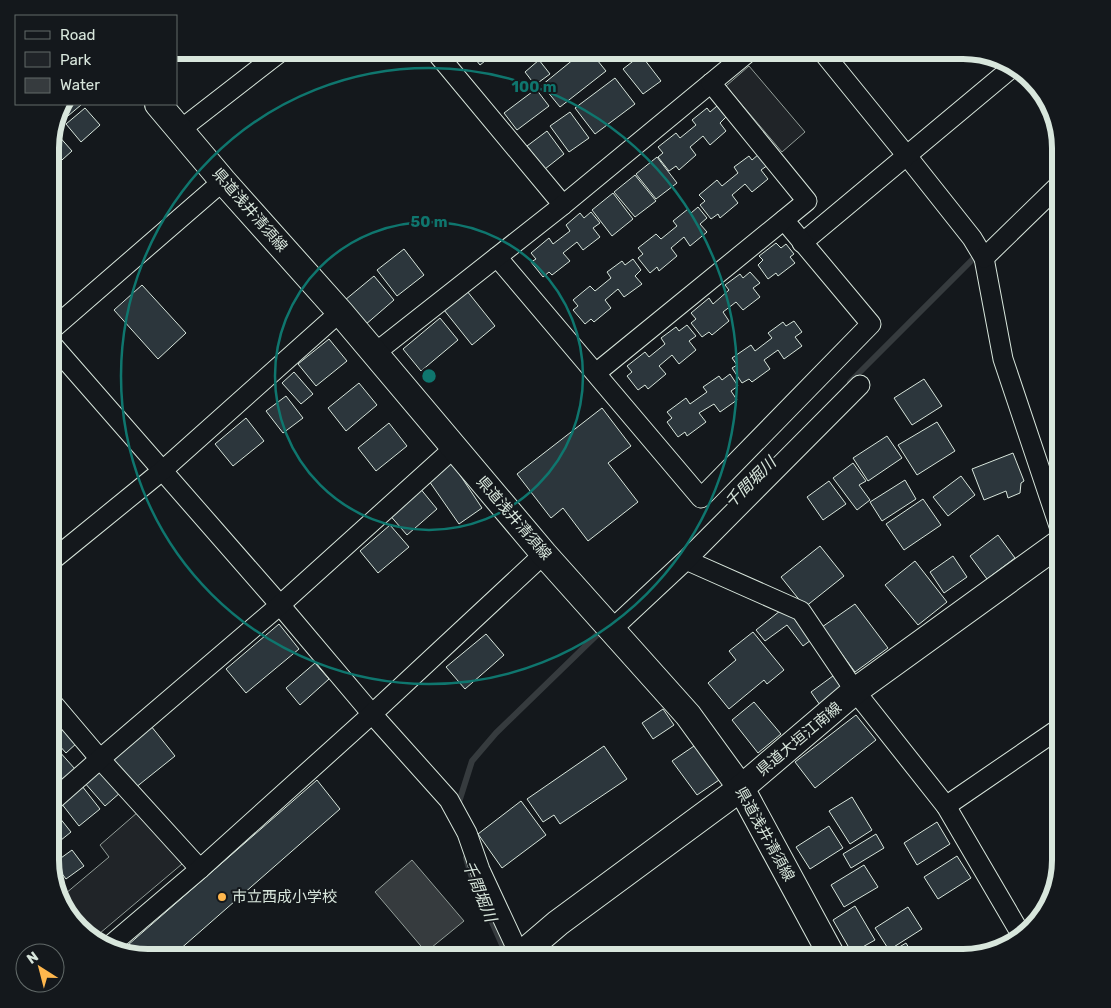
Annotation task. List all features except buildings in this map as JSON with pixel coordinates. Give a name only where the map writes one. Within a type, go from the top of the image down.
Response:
[{"type":"main road","name":"県道浅井清須線","points":[[159,105],[223,181],[340,312],[544,554],[688,716],[741,788],[828,949]]},
{"type":"main road","name":"県道大垣江南線","points":[[528,949],[558,923],[741,788],[855,691],[1052,548]]},
{"type":"street","points":[[180,130],[271,59]]},
{"type":"street","points":[[441,59],[563,205]]},
{"type":"street","points":[[375,354],[563,205],[739,59]]},
{"type":"street","points":[[828,59],[907,156],[979,250],[1003,359],[1052,524]]},
{"type":"street","points":[[802,243],[1008,71]]},
{"type":"street","points":[[596,373],[807,201],[711,83]]},
{"type":"street","points":[[59,323],[223,181]]},
{"type":"street","points":[[979,250],[1052,190]]},
{"type":"street","points":[[497,257],[701,498],[871,324],[784,220]]},
{"type":"street","points":[[59,555],[163,470],[340,312]]},
{"type":"street","points":[[59,352],[280,605],[372,714],[449,800],[467,833],[480,870],[515,949]]},
{"type":"street","points":[[607,624],[686,560],[860,385]]},
{"type":"street","points":[[59,796],[280,605],[454,448]]},
{"type":"street","points":[[114,942],[200,869],[372,714],[544,554]]},
{"type":"street","points":[[686,560],[801,612],[855,691],[946,806],[1018,930]]},
{"type":"street","points":[[59,711],[100,759],[200,869]]},
{"type":"street","points":[[946,806],[1052,733]]},
{"type":"green space","points":[[749,66],[805,132],[782,152],[726,86]]},
{"type":"green space","points":[[138,812],[182,864],[99,934],[77,914],[65,894],[109,857],[100,845]]},
{"type":"water","points":[[412,860],[464,921],[430,949],[423,949],[375,892]]},
{"type":"waterway","name":"千間堀川","points":[[850,382],[979,253]]},
{"type":"waterway","name":"千間堀川","points":[[459,802],[472,761],[496,733],[603,629]]},
{"type":"waterway","name":"千間堀川","points":[[466,858],[471,875],[503,947]]},
{"type":"place","name":"市立西成小学校","points":[[222,897]]}]
